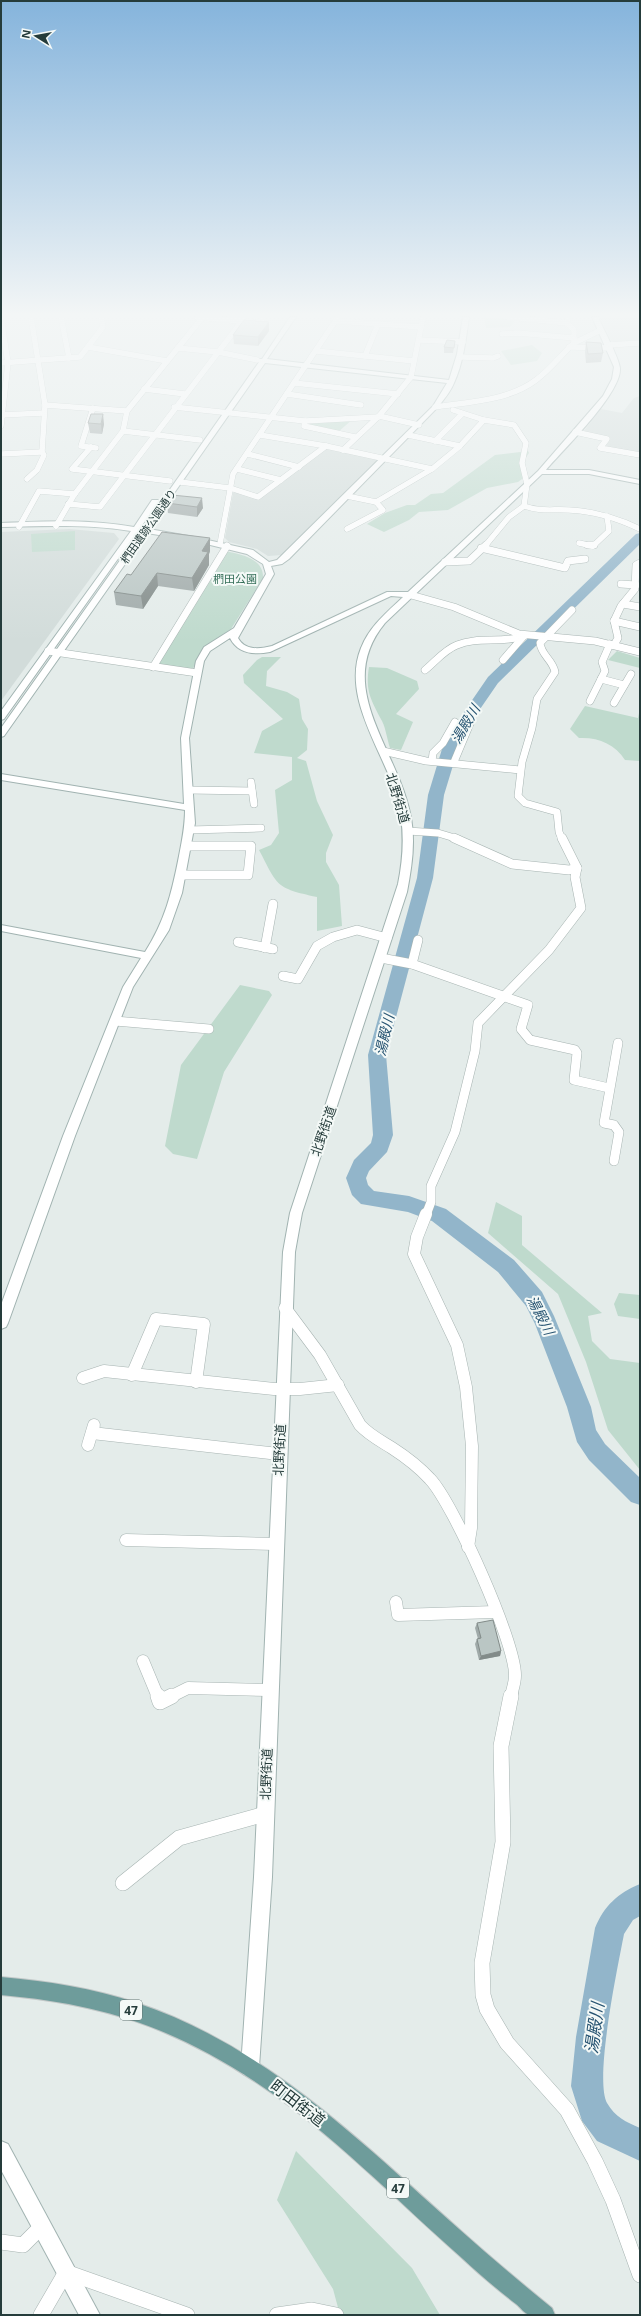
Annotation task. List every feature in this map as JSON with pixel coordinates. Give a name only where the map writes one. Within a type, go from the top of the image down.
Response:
[{"type":"main road","name":"町田街道","points":[[1,1986],[71,1995],[122,2007],[158,2019],[186,2032],[250,2067],[320,2120],[487,2269],[544,2314]]},
{"type":"street","points":[[27,479],[37,470],[44,455],[42,452],[43,425]]},
{"type":"street","points":[[88,425],[81,446],[108,450]]},
{"type":"street","points":[[57,525],[68,504],[91,471],[123,431],[124,425]]},
{"type":"street","points":[[68,504],[100,507],[161,425]]},
{"type":"street","name":"椚田遺跡公園通り","points":[[1,717],[211,425]]},
{"type":"street","name":"椚田遺跡公園通り","points":[[1,734],[220,425]]},
{"type":"street","points":[[153,667],[224,545],[230,488],[233,474],[266,425]]},
{"type":"street","points":[[304,425],[355,437]]},
{"type":"street","points":[[343,450],[369,425]]},
{"type":"street","points":[[268,564],[279,562],[286,557],[419,425]]},
{"type":"street","points":[[435,441],[451,425]]},
{"type":"street","points":[[376,502],[432,469],[460,446],[479,425]]},
{"type":"street","points":[[513,425],[517,427],[526,443],[522,463],[527,484],[524,506]]},
{"type":"street","name":"北野街道","points":[[250,2067],[263,1877],[275,1544],[285,1308],[289,1252],[296,1213],[387,938],[405,880],[408,858],[408,831],[404,807],[361,692],[360,662],[366,642],[377,626],[540,472],[581,425]]},
{"type":"street","points":[[123,431],[200,440]]},
{"type":"street","points":[[575,432],[606,439],[599,447],[600,448],[640,455]]},
{"type":"street","points":[[260,435],[326,446],[432,469]]},
{"type":"street","points":[[408,435],[460,446]]},
{"type":"street","points":[[180,482],[230,488],[258,497],[326,446]]},
{"type":"street","points":[[91,447],[72,469],[170,481]]},
{"type":"street","points":[[1,454],[42,452]]},
{"type":"street","points":[[248,454],[299,467]]},
{"type":"street","points":[[237,469],[281,480]]},
{"type":"street","points":[[540,472],[589,472],[640,482]]},
{"type":"street","points":[[20,526],[39,491],[75,494]]},
{"type":"street","points":[[347,496],[376,502],[383,510],[347,529]]},
{"type":"street","points":[[446,562],[452,564],[474,558],[513,512],[524,506],[538,510],[569,510],[607,516],[639,527]]},
{"type":"street","points":[[495,514],[513,512]]},
{"type":"street","points":[[579,543],[594,546],[609,531],[607,516]]},
{"type":"street","points":[[1,527],[57,525],[136,529],[224,545],[250,552],[268,564],[270,571],[269,578],[237,630],[234,638],[239,646],[255,651],[271,650],[389,594],[411,595],[454,607],[484,621],[526,636]]},
{"type":"street","points":[[481,548],[565,568],[568,561],[585,559]]},
{"type":"street","points":[[590,701],[605,671],[602,662],[618,638],[614,628],[614,621],[623,604],[637,586],[636,565],[640,563]]},
{"type":"street","points":[[620,584],[637,586]]},
{"type":"street","points":[[623,604],[640,607]]},
{"type":"street","points":[[468,1547],[471,1528],[472,1446],[469,1405],[457,1345],[414,1254],[417,1237],[432,1202],[431,1186],[455,1132],[475,1051],[476,1028],[481,1018],[549,950],[580,910],[581,903],[575,877],[577,868],[559,832],[556,812],[552,808],[524,803],[519,799],[520,770],[535,714],[537,699],[555,672],[554,666],[540,650],[540,643],[544,636],[572,610]]},
{"type":"street","points":[[614,621],[640,627]]},
{"type":"street","points":[[1,1323],[69,1136],[130,984],[164,930],[177,892],[189,830],[184,738],[200,658],[205,651],[237,630]]},
{"type":"street","points":[[503,660],[526,636]]},
{"type":"street","points":[[425,670],[456,645],[482,640],[526,636],[544,636],[612,645],[640,652]]},
{"type":"street","points":[[48,651],[197,673]]},
{"type":"street","points":[[614,703],[631,674]]},
{"type":"street","points":[[601,679],[624,685]]},
{"type":"street","points":[[453,762],[472,720]]},
{"type":"street","points":[[435,761],[432,757],[435,749],[442,745],[455,722]]},
{"type":"street","points":[[383,751],[435,761],[520,770]]},
{"type":"street","points":[[1,777],[189,808]]},
{"type":"street","points":[[251,782],[254,804]]},
{"type":"street","points":[[188,790],[252,791]]},
{"type":"street","points":[[189,830],[261,828]]},
{"type":"street","points":[[408,831],[438,833],[459,839],[474,848],[512,864],[568,870],[577,868]]},
{"type":"street","points":[[181,875],[248,875],[251,846],[186,846]]},
{"type":"street","points":[[238,942],[269,949],[268,940],[273,904]]},
{"type":"street","points":[[1,928],[147,956]]},
{"type":"street","points":[[283,976],[298,979],[317,946],[334,937],[357,930],[387,938]]},
{"type":"street","points":[[411,964],[418,940]]},
{"type":"street","points":[[380,958],[411,964],[528,1005],[521,1030],[530,1040],[575,1050],[577,1053],[574,1080],[609,1088]]},
{"type":"street","points":[[115,1021],[209,1029]]},
{"type":"street","points":[[614,1161],[619,1132],[614,1125],[604,1123],[618,1043]]},
{"type":"street","points":[[285,1308],[300,1325],[338,1385],[359,1424],[364,1430],[409,1461],[436,1485],[458,1524],[495,1612],[515,1666],[515,1676],[500,1746],[503,1842],[482,1964],[483,1995],[487,2008],[507,2043],[566,2110],[577,2129],[613,2200],[640,2275]]},
{"type":"street","points":[[132,1375],[156,1319],[164,1319],[204,1324],[196,1382]]},
{"type":"street","points":[[83,1378],[104,1370],[132,1375],[282,1390],[338,1385]]},
{"type":"street","points":[[88,1445],[93,1429],[279,1454]]},
{"type":"street","points":[[126,1540],[275,1544]]},
{"type":"street","points":[[396,1602],[398,1615],[495,1612]]},
{"type":"street","points":[[143,1661],[160,1702],[188,1688],[269,1690]]},
{"type":"street","points":[[123,1882],[180,1838],[265,1814]]},
{"type":"street","points":[[1,2151],[90,2315]]},
{"type":"street","points":[[1,2242],[23,2245],[42,2226]]},
{"type":"street","points":[[41,2315],[66,2272]]},
{"type":"street","points":[[66,2272],[187,2315]]},
{"type":"street","points":[[277,2315],[312,2310],[336,2315]]},
{"type":"shaded area","points":[[588,425],[640,425],[640,454],[604,448],[609,439],[583,432]]},
{"type":"shaded area","points":[[326,449],[375,459],[377,461],[282,555],[268,556],[257,549],[229,542],[225,538],[233,493],[236,492],[259,499]]},
{"type":"shaded area","points":[[69,529],[114,533],[119,539],[1,701],[1,532]]},
{"type":"green space","points":[[307,425],[346,425],[338,432]]},
{"type":"green space","points":[[528,451],[529,453],[522,463],[526,476],[518,482],[487,488],[448,510],[419,512],[409,520],[384,532],[367,524],[385,513],[407,505],[415,505],[431,494],[443,493],[495,455]]},
{"type":"green space","points":[[75,531],[75,550],[32,552],[31,534]]},
{"type":"green space","name":"椚田公園","points":[[224,551],[244,556],[255,561],[260,566],[263,578],[231,629],[204,647],[193,668],[187,670],[154,665]]},
{"type":"green space","points":[[617,651],[640,658],[640,668],[608,660]]},
{"type":"green space","points":[[262,657],[281,657],[267,671],[266,686],[287,692],[299,699],[302,719],[308,729],[307,750],[297,758],[306,761],[317,801],[333,835],[326,853],[326,862],[339,885],[342,926],[317,931],[317,897],[293,891],[279,884],[259,850],[271,845],[279,833],[275,790],[292,780],[292,757],[254,753],[262,731],[283,719],[244,683],[243,675],[257,660]]},
{"type":"green space","points":[[369,667],[387,668],[417,681],[419,689],[396,714],[413,722],[401,750],[390,748],[383,724],[368,689]]},
{"type":"green space","points":[[585,706],[638,718],[640,708],[640,761],[625,760],[621,754],[611,746],[599,740],[579,738],[570,729]]},
{"type":"green space","points":[[240,985],[269,991],[272,995],[224,1072],[197,1159],[173,1154],[165,1146],[181,1065]]},
{"type":"green space","points":[[496,1202],[522,1216],[522,1245],[602,1313],[588,1316],[592,1341],[610,1359],[640,1363],[640,1470],[608,1430],[586,1362],[558,1294],[488,1233]]},
{"type":"green space","points":[[619,1293],[640,1295],[640,1319],[618,1316],[614,1304]]},
{"type":"green space","points":[[296,2151],[412,2268],[440,2315],[340,2315],[333,2289],[277,2200]]},
{"type":"building","points":[[172,495],[202,498],[197,507],[167,503]]},
{"type":"building","points":[[162,532],[210,538],[202,551],[208,552],[192,578],[157,573],[141,596],[114,592],[127,574],[131,575]]},
{"type":"building","points":[[493,1620],[501,1651],[481,1656],[477,1639],[481,1638],[477,1623]]},
{"type":"waterway","name":"湯殿川","points":[[640,537],[529,643],[493,680],[460,728],[450,749],[436,795],[425,878],[377,1055],[383,1135],[380,1147],[361,1166],[356,1178],[359,1189],[368,1198],[409,1204],[439,1215],[506,1266],[534,1299],[546,1323],[579,1407],[585,1434],[597,1452],[640,1494]]},
{"type":"waterway","name":"湯殿川","points":[[640,1899],[623,1910],[610,1928],[591,2037],[587,2086],[593,2110],[608,2130],[640,2145]]}]
